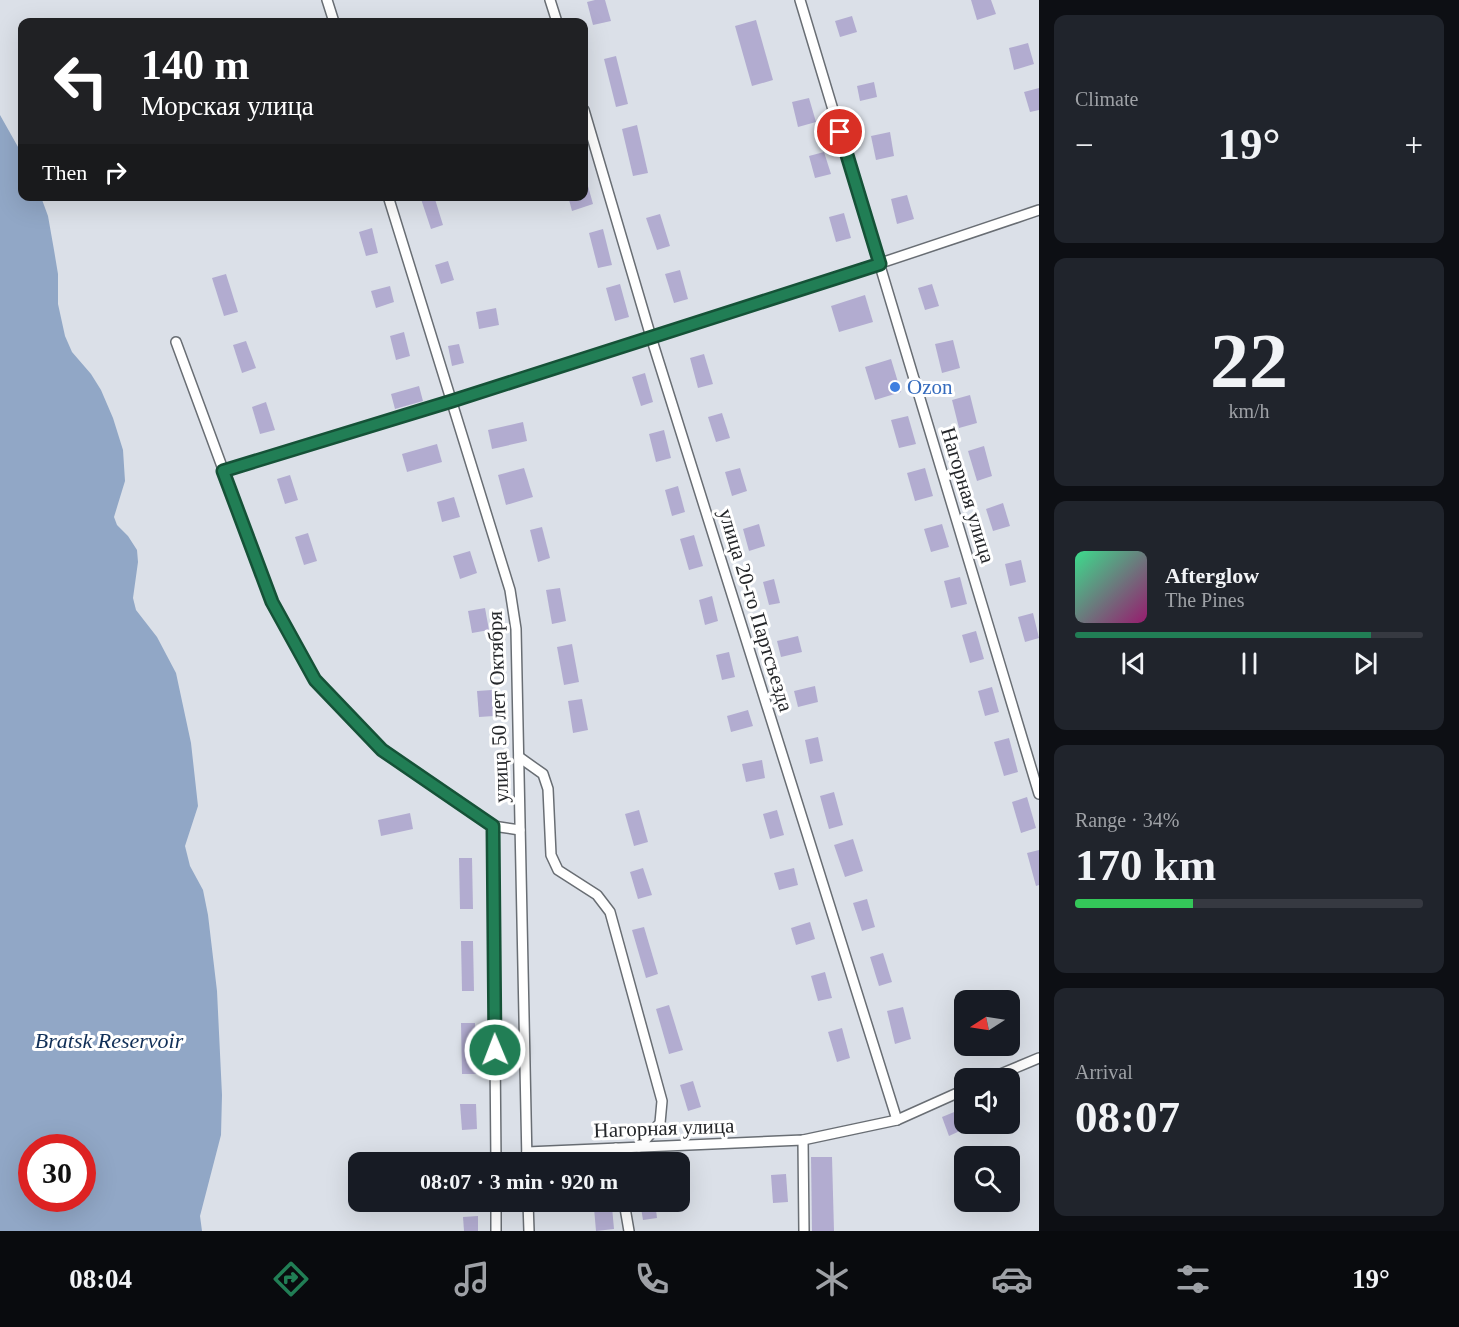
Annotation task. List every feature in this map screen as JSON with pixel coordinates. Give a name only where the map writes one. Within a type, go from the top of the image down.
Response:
[{"type":"street","points":[[327,0],[333,18]]},
{"type":"street","points":[[550,0],[556,18]]},
{"type":"street","name":"Нагорная улица","points":[[800,0],[1039,794]]},
{"type":"street","name":"улица 20-го Партсъезда","points":[[588,124],[651,337],[897,1120]]},
{"type":"street","name":"улица 50 лет Октября","points":[[390,201],[510,590],[516,629],[527,1152]]},
{"type":"street","points":[[223,471],[452,401],[880,264],[1039,210]]},
{"type":"street","points":[[176,342],[272,602],[315,680],[382,750],[493,826],[520,830]]},
{"type":"street","points":[[519,757],[543,774],[548,789],[551,855],[558,870],[597,895],[610,912],[662,1101],[660,1123],[639,1147]]},
{"type":"street","points":[[493,826],[496,1152]]},
{"type":"street","points":[[1015,1068],[1039,1058]]},
{"type":"street","name":"Нагорная улица","points":[[527,1152],[803,1140],[897,1120],[954,1094]]},
{"type":"street","points":[[803,1140],[804,1231]]},
{"type":"street","points":[[616,1148],[617,1152]]},
{"type":"street","points":[[496,1212],[496,1231]]},
{"type":"street","points":[[528,1212],[529,1231]]},
{"type":"street","points":[[626,1212],[629,1231]]},
{"type":"water","name":"Bratsk Reservoir","points":[[0,115],[18,147],[18,201],[42,201],[48,216],[58,274],[58,304],[65,336],[72,352],[101,390],[123,450],[125,481],[114,517],[117,525],[137,550],[138,562],[133,598],[136,610],[157,637],[176,673],[191,743],[198,806],[185,846],[190,866],[203,890],[208,915],[217,991],[222,1095],[221,1135],[200,1216],[202,1231],[0,1231]]},
{"type":"building","points":[[605,0],[611,21],[593,25],[587,2]]},
{"type":"building","points":[[971,0],[991,0],[996,14],[977,20]]},
{"type":"building","points":[[852,16],[857,32],[840,37],[835,21]]},
{"type":"building","points":[[756,20],[773,80],[752,86],[735,26]]},
{"type":"building","points":[[1028,43],[1034,64],[1014,70],[1009,48]]},
{"type":"building","points":[[616,56],[628,104],[616,107],[604,59]]},
{"type":"building","points":[[874,82],[877,97],[860,101],[857,86]]},
{"type":"building","points":[[1039,88],[1039,110],[1030,112],[1024,92]]},
{"type":"building","points":[[809,98],[816,122],[798,127],[792,102]]},
{"type":"building","points":[[637,125],[648,173],[633,176],[622,129]]},
{"type":"building","points":[[890,132],[894,156],[876,160],[871,136]]},
{"type":"building","points":[[824,152],[831,174],[815,178],[809,156]]},
{"type":"building","points":[[588,186],[593,204],[572,211],[569,201],[588,201]]},
{"type":"building","points":[[907,195],[914,219],[897,224],[891,199]]},
{"type":"building","points":[[422,201],[436,201],[443,225],[431,229]]},
{"type":"building","points":[[844,213],[851,238],[836,242],[829,217]]},
{"type":"building","points":[[660,214],[670,246],[657,250],[646,218]]},
{"type":"building","points":[[372,228],[378,253],[366,256],[359,232]]},
{"type":"building","points":[[603,229],[612,265],[598,268],[589,233]]},
{"type":"building","points":[[448,261],[454,280],[441,284],[435,265]]},
{"type":"building","points":[[680,270],[688,299],[674,303],[665,274]]},
{"type":"building","points":[[226,274],[238,312],[224,316],[212,278]]},
{"type":"building","points":[[620,284],[629,317],[615,321],[606,288]]},
{"type":"building","points":[[932,284],[939,306],[925,310],[918,288]]},
{"type":"building","points":[[390,286],[394,302],[376,308],[371,291]]},
{"type":"building","points":[[865,295],[873,322],[839,332],[831,306]]},
{"type":"building","points":[[496,308],[499,325],[479,329],[476,312]]},
{"type":"building","points":[[404,332],[410,356],[396,360],[390,336]]},
{"type":"building","points":[[953,340],[960,368],[942,373],[935,344]]},
{"type":"building","points":[[246,341],[256,368],[242,373],[233,345]]},
{"type":"building","points":[[459,344],[464,363],[452,366],[448,346]]},
{"type":"building","points":[[704,354],[713,384],[698,388],[690,358]]},
{"type":"building","points":[[891,359],[901,392],[875,400],[865,367]]},
{"type":"building","points":[[645,373],[653,402],[641,406],[632,377]]},
{"type":"building","points":[[419,386],[423,401],[395,409],[391,394]]},
{"type":"building","points":[[970,395],[977,423],[959,428],[952,400]]},
{"type":"building","points":[[266,402],[275,430],[260,434],[252,407]]},
{"type":"building","points":[[722,413],[730,438],[716,442],[708,417]]},
{"type":"building","points":[[908,416],[916,444],[899,448],[891,420]]},
{"type":"building","points":[[523,422],[527,441],[492,449],[488,430]]},
{"type":"building","points":[[664,430],[671,458],[656,462],[649,434]]},
{"type":"building","points":[[437,444],[442,462],[407,472],[402,454]]},
{"type":"building","points":[[984,446],[992,476],[977,481],[968,451]]},
{"type":"building","points":[[524,468],[533,497],[506,505],[498,475]]},
{"type":"building","points":[[740,468],[747,491],[732,496],[725,472]]},
{"type":"building","points":[[925,468],[933,496],[915,501],[907,473]]},
{"type":"building","points":[[290,475],[298,500],[285,504],[277,479]]},
{"type":"building","points":[[678,486],[685,512],[672,516],[665,490]]},
{"type":"building","points":[[454,497],[460,517],[442,522],[437,502]]},
{"type":"building","points":[[1003,503],[1010,526],[993,531],[986,509]]},
{"type":"building","points":[[759,524],[765,546],[749,551],[743,529]]},
{"type":"building","points":[[942,524],[949,547],[931,552],[924,529]]},
{"type":"building","points":[[542,527],[550,558],[538,562],[530,530]]},
{"type":"building","points":[[308,533],[317,561],[304,565],[295,537]]},
{"type":"building","points":[[694,535],[703,566],[689,570],[680,539]]},
{"type":"building","points":[[470,551],[477,573],[460,579],[453,556]]},
{"type":"building","points":[[1021,560],[1026,582],[1010,586],[1005,564]]},
{"type":"building","points":[[960,577],[967,604],[951,608],[944,581]]},
{"type":"building","points":[[774,579],[780,603],[769,605],[763,582]]},
{"type":"building","points":[[560,588],[566,621],[552,624],[546,590]]},
{"type":"building","points":[[712,596],[718,621],[705,625],[699,600]]},
{"type":"building","points":[[485,608],[489,630],[472,633],[468,611]]},
{"type":"building","points":[[1033,613],[1039,638],[1025,642],[1018,617]]},
{"type":"building","points":[[976,631],[984,659],[970,663],[962,635]]},
{"type":"building","points":[[798,636],[802,652],[781,657],[777,641]]},
{"type":"building","points":[[572,644],[579,682],[564,685],[557,647]]},
{"type":"building","points":[[729,652],[735,677],[722,680],[716,655]]},
{"type":"building","points":[[815,686],[818,702],[798,707],[794,691]]},
{"type":"building","points":[[992,687],[999,712],[985,716],[978,691]]},
{"type":"building","points":[[492,690],[494,716],[479,717],[477,691]]},
{"type":"building","points":[[582,699],[588,730],[573,733],[568,701]]},
{"type":"building","points":[[748,710],[753,726],[731,732],[727,716]]},
{"type":"building","points":[[818,737],[823,761],[810,764],[805,740]]},
{"type":"building","points":[[1009,738],[1018,772],[1004,776],[994,742]]},
{"type":"building","points":[[762,760],[765,778],[746,782],[742,764]]},
{"type":"building","points":[[834,792],[843,825],[829,829],[820,796]]},
{"type":"building","points":[[1027,797],[1036,828],[1021,833],[1012,802]]},
{"type":"building","points":[[639,810],[648,842],[634,846],[625,814]]},
{"type":"building","points":[[777,810],[784,835],[770,839],[763,814]]},
{"type":"building","points":[[410,813],[413,829],[381,836],[378,820]]},
{"type":"building","points":[[853,839],[863,871],[845,877],[834,845]]},
{"type":"building","points":[[1039,850],[1039,885],[1036,886],[1027,853]]},
{"type":"building","points":[[459,858],[472,858],[473,909],[460,909]]},
{"type":"building","points":[[643,868],[652,895],[638,899],[630,872]]},
{"type":"building","points":[[794,868],[798,885],[779,890],[774,873]]},
{"type":"building","points":[[867,899],[875,927],[862,931],[853,903]]},
{"type":"building","points":[[810,922],[815,939],[796,945],[791,928]]},
{"type":"building","points":[[644,927],[658,974],[646,978],[632,930]]},
{"type":"building","points":[[461,941],[473,941],[474,991],[462,991]]},
{"type":"building","points":[[883,953],[892,982],[879,986],[870,957]]},
{"type":"building","points":[[825,972],[832,998],[818,1001],[811,976]]},
{"type":"building","points":[[669,1005],[683,1050],[669,1054],[656,1009]]},
{"type":"building","points":[[903,1007],[911,1039],[895,1044],[887,1011]]},
{"type":"building","points":[[461,1023],[475,1023],[476,1074],[462,1074]]},
{"type":"building","points":[[842,1028],[850,1058],[837,1062],[828,1032]]},
{"type":"building","points":[[693,1081],[701,1107],[688,1111],[680,1085]]},
{"type":"building","points":[[460,1104],[476,1104],[477,1129],[462,1130]]},
{"type":"building","points":[[954,1112],[954,1134],[949,1136],[942,1117]]},
{"type":"building","points":[[811,1157],[832,1157],[834,1231],[812,1231]]},
{"type":"building","points":[[786,1174],[788,1202],[773,1203],[771,1175]]},
{"type":"building","points":[[594,1212],[612,1212],[614,1229],[596,1231]]},
{"type":"building","points":[[642,1212],[656,1212],[657,1218],[643,1220]]},
{"type":"building","points":[[478,1216],[478,1231],[464,1231],[463,1217]]},
{"type":"place","name":"Ozon","points":[[895,387]]},
{"type":"route","points":[[495,1050],[493,826],[382,750],[315,680],[272,602],[223,471],[452,401],[880,264],[840,132]]}]
